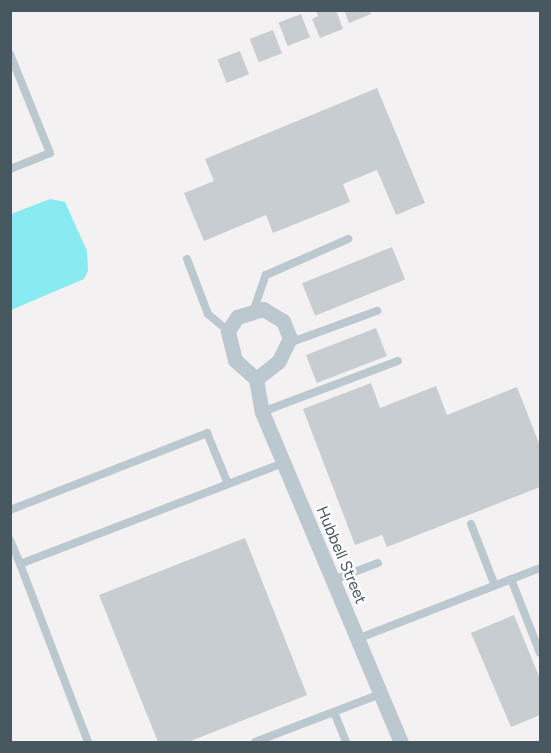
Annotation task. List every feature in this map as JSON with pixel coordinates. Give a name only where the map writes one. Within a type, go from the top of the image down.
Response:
[{"type":"street","points":[[254,309],[270,311],[283,321],[289,343],[279,362],[256,379],[235,360],[228,332],[237,317],[254,309]]},
{"type":"street","name":"Hubbell Street","points":[[256,379],[262,412],[401,742]]},
{"type":"lane","points":[[10,169],[50,153],[11,56]]},
{"type":"lane","points":[[254,309],[266,275],[348,239]]},
{"type":"lane","points":[[187,259],[208,314],[228,332]]},
{"type":"lane","points":[[289,343],[377,311]]},
{"type":"lane","points":[[262,412],[398,361]]},
{"type":"lane","points":[[10,510],[207,433],[228,484]]},
{"type":"lane","points":[[20,564],[283,463]]},
{"type":"lane","points":[[471,524],[495,586]]},
{"type":"lane","points":[[10,540],[88,742]]},
{"type":"lane","points":[[333,580],[378,563]]},
{"type":"lane","points":[[357,639],[540,568]]},
{"type":"lane","points":[[512,579],[540,652]]},
{"type":"lane","points":[[255,742],[381,694]]},
{"type":"lane","points":[[334,712],[346,742]]},
{"type":"water","points":[[50,199],[65,202],[87,251],[88,271],[84,279],[11,310],[11,214]]},
{"type":"building","points":[[316,10],[336,10],[343,29],[320,38],[312,19],[318,16]]},
{"type":"building","points":[[344,10],[370,10],[371,14],[349,23]]},
{"type":"building","points":[[301,14],[310,37],[288,46],[279,23]]},
{"type":"building","points":[[273,30],[282,53],[259,62],[250,39]]},
{"type":"building","points":[[240,51],[249,74],[227,83],[218,60]]},
{"type":"building","points":[[377,88],[425,203],[396,215],[377,170],[343,184],[350,202],[273,233],[266,215],[204,241],[184,193],[214,181],[205,159]]},
{"type":"building","points":[[392,247],[405,279],[315,316],[302,283]]},
{"type":"building","points":[[376,328],[387,356],[317,383],[306,355]]},
{"type":"building","points":[[371,383],[380,408],[436,386],[447,415],[517,387],[540,446],[540,487],[387,547],[382,535],[355,545],[303,409]]},
{"type":"building","points":[[245,538],[307,695],[188,742],[158,742],[99,595]]},
{"type":"building","points":[[514,615],[540,679],[540,715],[511,727],[471,633]]}]
